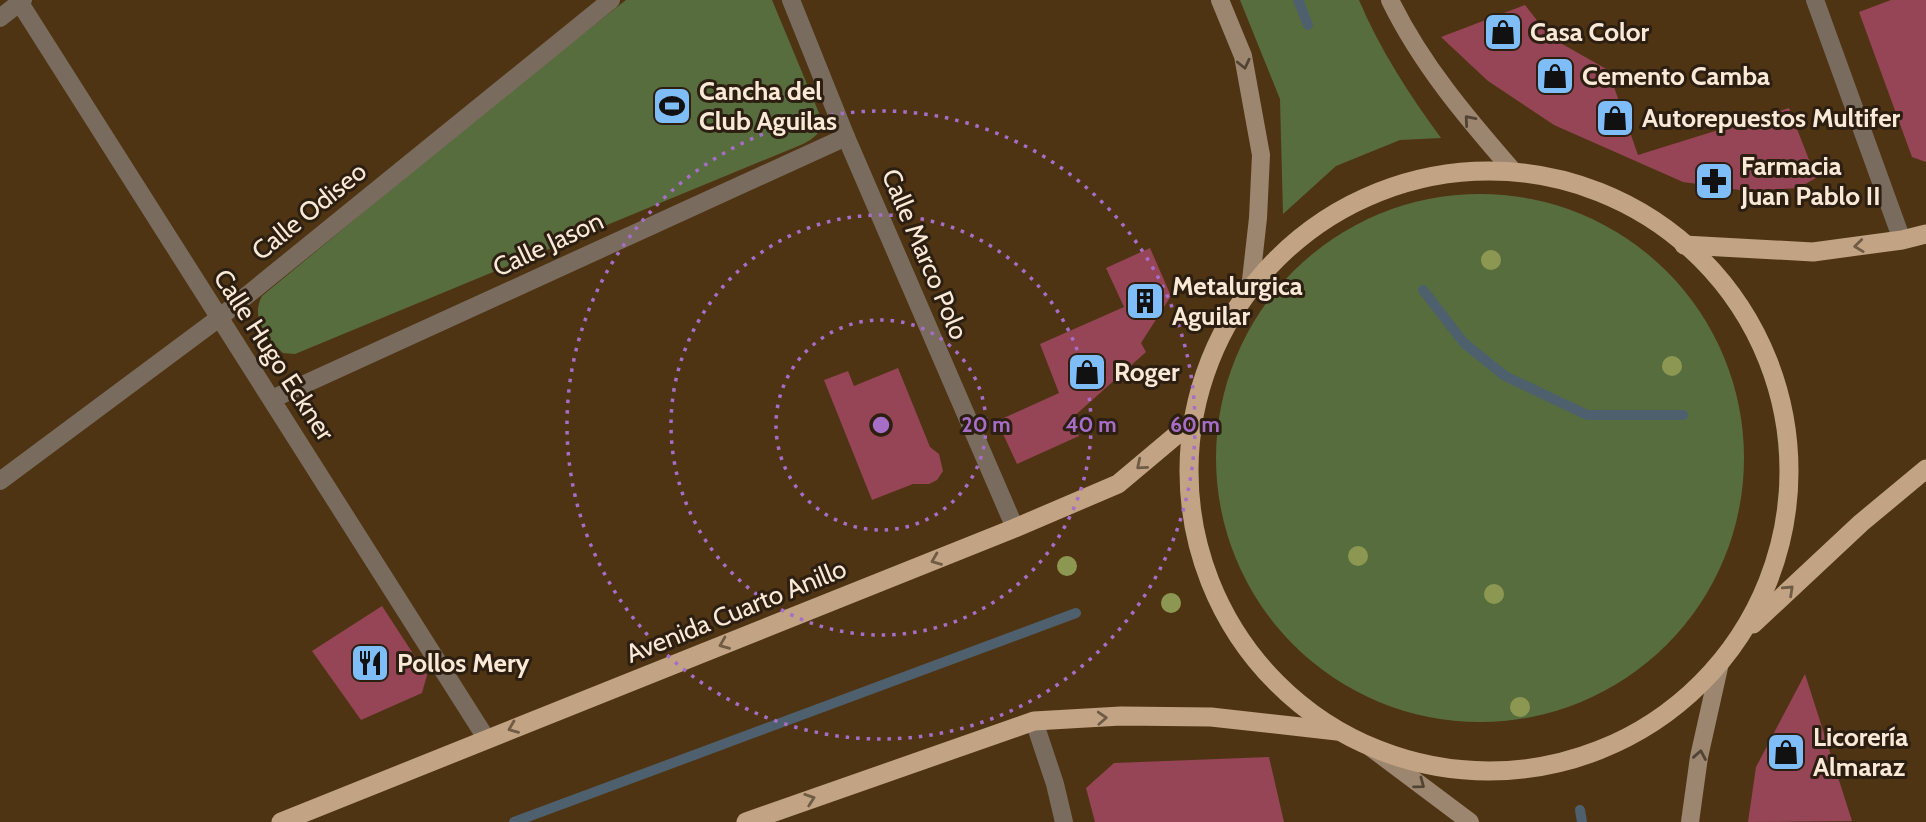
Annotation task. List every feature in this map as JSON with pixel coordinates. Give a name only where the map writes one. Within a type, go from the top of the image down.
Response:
[{"type":"highway","points":[[1514,172],[1575,184],[1633,209],[1684,245],[1726,289],[1758,341],[1770,369],[1785,428],[1788,489],[1781,539],[1756,608],[1720,663],[1674,708],[1648,727],[1590,754],[1528,769],[1464,770],[1401,758],[1370,747],[1341,732],[1274,680],[1239,636],[1224,612],[1203,560],[1191,505],[1189,477],[1193,421],[1213,351],[1224,329],[1250,289],[1291,245],[1331,215],[1367,196],[1424,178],[1454,173],[1514,172]]},
{"type":"highway","points":[[1684,245],[1813,252],[1902,240],[1926,234]]},
{"type":"highway","name":"Avenida Cuarto Anillo","points":[[281,822],[1016,528],[1118,484],[1193,421]]},
{"type":"highway","points":[[1739,637],[1861,523],[1926,469]]},
{"type":"highway","points":[[746,822],[1034,722],[1121,716],[1211,717],[1341,732]]},
{"type":"main road","points":[[1220,0],[1243,56],[1261,155],[1258,218],[1250,289]]},
{"type":"main road","points":[[1390,0],[1402,26],[1455,104],[1514,172]]},
{"type":"main road","points":[[1690,822],[1699,757],[1720,663]]},
{"type":"main road","points":[[1370,747],[1470,822]]},
{"type":"street","name":"Calle Odiseo","points":[[0,481],[219,318],[611,0]]},
{"type":"street","name":"Calle Marco Polo","points":[[791,0],[846,137],[1016,528]]},
{"type":"street","points":[[1815,0],[1902,240]]},
{"type":"street","name":"Calle Hugo Eckner","points":[[20,1],[486,738]]},
{"type":"street","points":[[0,18],[20,1]]},
{"type":"street","name":"Calle Jason","points":[[272,399],[846,137]]},
{"type":"street","points":[[1034,722],[1055,784],[1064,822]]},
{"type":"green space","points":[[626,0],[772,0],[824,125],[815,136],[803,144],[295,354],[283,353],[266,334],[259,320],[262,296],[493,105]]},
{"type":"green space","points":[[1240,0],[1359,0],[1396,71],[1441,138],[1400,140],[1336,166],[1283,214],[1280,99]]},
{"type":"green space","points":[[1480,194],[1531,199],[1581,214],[1627,239],[1667,271],[1699,311],[1724,357],[1739,407],[1744,458],[1739,509],[1724,559],[1699,605],[1667,645],[1627,677],[1581,702],[1531,717],[1480,722],[1429,717],[1379,702],[1333,677],[1293,645],[1261,605],[1236,559],[1221,509],[1216,458],[1221,407],[1236,357],[1261,311],[1293,271],[1333,239],[1379,214],[1429,199]]},
{"type":"building","points":[[1891,0],[1926,0],[1926,162],[1912,157],[1859,12]]},
{"type":"building","points":[[1525,5],[1550,37],[1608,70],[1638,155],[1789,108],[1816,178],[1798,188],[1747,191],[1683,182],[1554,125],[1488,81],[1441,37]]},
{"type":"building","points":[[1150,248],[1171,296],[1141,343],[1146,352],[1071,419],[1079,436],[1017,464],[997,421],[1059,393],[1040,344],[1124,307],[1106,268]]},
{"type":"building","points":[[898,368],[930,447],[939,454],[943,471],[937,480],[929,484],[913,484],[872,500],[824,380],[848,371],[854,386]]},
{"type":"building","name":"Pollos Mery","points":[[382,606],[427,675],[422,693],[361,720],[312,651]]},
{"type":"building","points":[[1805,674],[1852,821],[1748,822],[1756,767]]},
{"type":"building","points":[[1269,757],[1284,822],[1095,822],[1086,788],[1114,763]]},
{"type":"waterway","points":[[1298,0],[1308,25]]},
{"type":"waterway","points":[[1423,290],[1464,343],[1505,376],[1587,415],[1683,415]]},
{"type":"waterway","points":[[514,822],[1076,613]]},
{"type":"waterway","points":[[1580,810],[1582,822]]},
{"type":"place","name":"Casa Color","points":[[1503,32]]},
{"type":"place","name":"Cemento Camba","points":[[1555,76]]},
{"type":"place","name":"Cancha del Club Aguilas","points":[[672,106]]},
{"type":"place","name":"Autorepuestos Multifer","points":[[1615,118]]},
{"type":"place","name":"Farmacia Juan Pablo II","points":[[1714,181]]},
{"type":"place","name":"Metalurgica Aguilar","points":[[1145,301]]},
{"type":"place","name":"Roger","points":[[1087,372]]},
{"type":"place","name":"Pollos Mery","points":[[370,663]]},
{"type":"place","name":"Licorería Almaraz","points":[[1786,752]]}]
